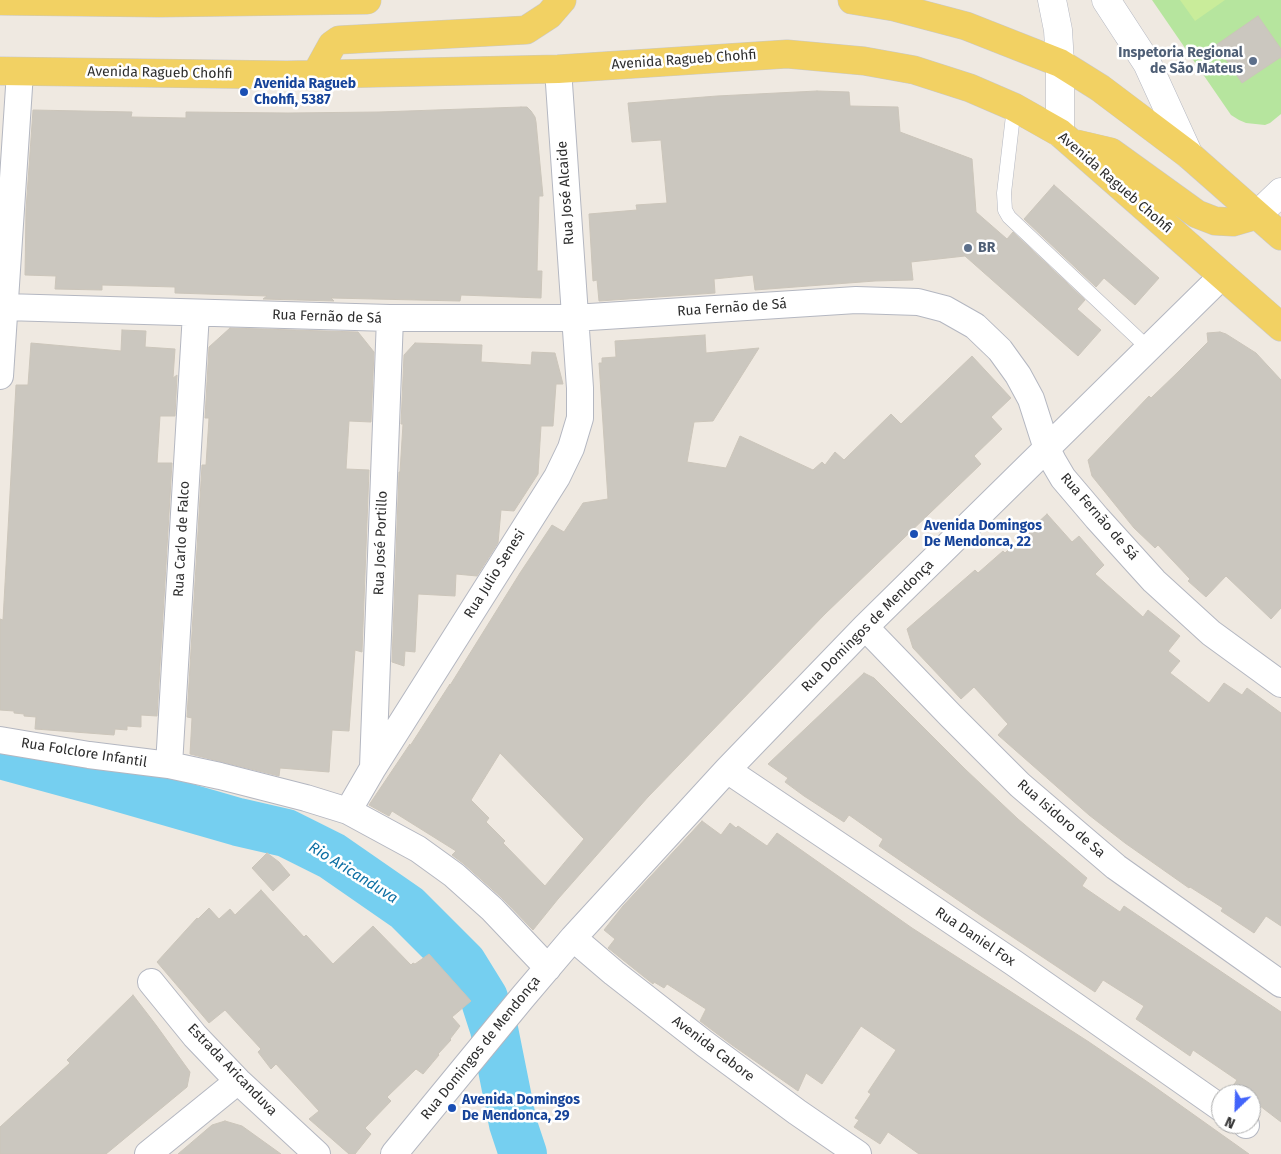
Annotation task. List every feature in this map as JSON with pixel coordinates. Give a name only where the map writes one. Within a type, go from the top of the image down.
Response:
[{"type":"main road","points":[[0,0],[159,3],[367,0]]},
{"type":"main road","points":[[316,74],[332,45],[339,40],[526,30],[549,15],[562,0]]},
{"type":"main road","points":[[852,0],[894,7],[966,26],[1060,63],[1100,88],[1189,155],[1281,236]]},
{"type":"main road","points":[[1052,0],[1058,30],[1065,138],[1111,152],[1197,214],[1215,221],[1233,222],[1257,215],[1281,192]]},
{"type":"main road","points":[[1106,0],[1147,63],[1189,155]]},
{"type":"main road","name":"Avenida Ragueb Chohfi","points":[[10,71],[286,75],[558,69],[786,54],[864,61],[914,70],[970,88],[1014,107],[1065,138],[1281,327]]},
{"type":"street","name":"Rua José Alcaide","points":[[558,69],[574,318]]},
{"type":"street","points":[[0,376],[4,308],[10,71]]},
{"type":"street","name":"Rua Domingos de Mendonça","points":[[394,1154],[573,938],[727,770],[865,627],[1222,276]]},
{"type":"street","name":"Rua Fernão de Sá","points":[[4,308],[390,318],[574,318],[856,300],[918,302],[936,306],[975,326],[1000,350],[1018,375],[1031,399],[1047,448],[1063,478],[1154,581],[1211,633],[1281,684]]},
{"type":"street","name":"Rua Carlo de Falco","points":[[169,765],[196,313]]},
{"type":"street","name":"Rua José Portillo","points":[[373,768],[390,318]]},
{"type":"street","name":"Rua Julio Senesi","points":[[348,811],[373,768],[557,477],[571,448],[580,418],[580,388],[574,318]]},
{"type":"street","name":"Rua Isidoro de Sa","points":[[865,627],[951,716],[1028,791],[1116,867],[1281,984]]},
{"type":"street","name":"Rua Folclore Infantil","points":[[0,740],[89,755],[169,765],[306,798],[348,811]]},
{"type":"street","name":"Rua Daniel Fox","points":[[727,770],[1014,963],[1211,1101]]},
{"type":"street","name":"Rua Domingos de Mendonça","points":[[348,811],[418,850],[454,875],[492,909],[548,968]]},
{"type":"street","name":"Avenida Cabore","points":[[573,938],[614,973],[705,1044],[858,1154]]},
{"type":"street","name":"Estrada Aricanduva","points":[[151,982],[195,1036],[238,1081],[317,1154]]},
{"type":"street","points":[[148,1154],[238,1081]]},
{"type":"street","points":[[405,1154],[415,1129]]},
{"type":"lane","points":[[1014,107],[1004,193],[1005,210],[1009,217],[1148,348]]},
{"type":"green space","points":[[1152,0],[1281,0],[1281,114],[1265,125],[1246,123],[1231,115]]},
{"type":"green space","points":[[1180,0],[1225,0],[1195,21]]},
{"type":"building","points":[[1258,16],[1281,49],[1281,57],[1242,83],[1216,45]]},
{"type":"building","points":[[817,91],[849,92],[850,106],[898,107],[900,132],[972,159],[976,212],[1007,239],[1013,232],[1085,300],[1077,309],[1101,330],[1078,356],[965,256],[911,262],[913,280],[755,290],[753,275],[714,279],[715,293],[599,301],[597,280],[593,281],[589,214],[637,210],[636,205],[667,203],[661,140],[632,142],[628,103]]},
{"type":"building","points":[[527,107],[535,117],[536,122],[543,196],[539,196],[537,271],[542,271],[541,298],[461,295],[460,301],[331,298],[334,301],[263,299],[267,296],[175,293],[175,287],[102,285],[102,290],[55,289],[56,276],[25,275],[26,210],[33,110],[132,112],[131,117],[186,118],[186,112],[379,112]]},
{"type":"building","points":[[1054,185],[1159,278],[1135,305],[1104,278],[1096,287],[1024,219]]},
{"type":"building","points":[[230,328],[358,332],[374,352],[371,422],[349,421],[346,469],[369,470],[362,652],[355,650],[349,731],[332,730],[329,772],[280,768],[279,776],[190,754],[192,718],[187,717],[202,465],[206,465],[209,418],[205,418],[209,347]]},
{"type":"building","points":[[122,330],[146,331],[145,347],[175,349],[173,378],[177,375],[175,416],[160,416],[157,463],[172,463],[157,716],[141,715],[141,727],[127,726],[127,730],[115,729],[114,735],[35,729],[36,717],[24,716],[24,714],[14,713],[14,711],[0,710],[0,619],[3,620],[16,385],[28,385],[31,343],[121,351]]},
{"type":"building","points":[[1220,332],[1256,353],[1281,380],[1281,608],[1271,619],[1226,576],[1206,597],[1188,581],[1190,579],[1158,545],[1155,548],[1134,528],[1092,476],[1088,460],[1149,396],[1151,398],[1208,342],[1207,333]]},
{"type":"building","points":[[705,335],[706,353],[759,348],[713,421],[694,422],[687,462],[726,468],[740,436],[813,470],[822,462],[825,465],[835,452],[844,460],[891,414],[901,424],[972,356],[1011,398],[991,417],[1002,429],[974,456],[981,464],[825,614],[648,797],[533,930],[502,898],[452,855],[456,851],[392,811],[389,816],[369,805],[450,684],[449,687],[552,525],[564,532],[583,503],[608,499],[599,363],[602,363],[602,358],[616,357],[615,341]],"holes":[[[500,753],[584,839],[545,886],[503,843],[505,841],[486,822],[489,818],[471,800]]]},
{"type":"building","points":[[415,343],[482,345],[481,362],[531,365],[532,352],[555,353],[563,384],[556,384],[553,426],[541,426],[538,474],[514,511],[501,510],[498,543],[477,576],[456,574],[455,596],[418,594],[415,652],[405,651],[404,666],[392,662],[399,472],[403,424],[401,424],[404,355]]},
{"type":"building","points":[[1047,514],[1072,542],[1079,536],[1104,565],[1095,574],[1143,617],[1148,610],[1180,636],[1168,651],[1180,661],[1170,673],[1209,703],[1224,683],[1242,695],[1247,688],[1281,713],[1281,926],[1266,916],[1254,933],[1221,911],[1223,908],[1189,888],[1125,843],[1089,815],[998,735],[1008,724],[974,687],[961,699],[913,648],[907,629],[975,570],[978,573],[1003,551],[1005,553]]},
{"type":"building","points":[[864,673],[874,678],[1018,819],[1087,878],[1082,886],[1120,912],[1124,906],[1281,1012],[1281,1122],[1261,1107],[1261,1084],[1234,1084],[1237,1080],[1193,1050],[1190,1056],[1136,1019],[1144,1006],[1103,980],[1095,992],[879,846],[883,839],[849,815],[844,822],[804,796],[785,782],[788,778],[768,764]]},
{"type":"building","points":[[702,821],[721,835],[730,823],[736,828],[738,826],[767,846],[777,833],[912,928],[1152,1085],[1211,1127],[1211,1134],[1221,1134],[1249,1154],[919,1154],[888,1132],[880,1144],[854,1127],[859,1120],[855,1118],[871,1094],[868,1092],[896,1050],[861,1026],[822,1084],[806,1073],[798,1091],[700,1021],[706,1009],[667,984],[664,988],[654,982],[653,984],[608,948],[615,939],[604,930],[623,906]]},
{"type":"building","points":[[267,853],[279,862],[290,875],[273,891],[252,868]]},
{"type":"building","points":[[261,890],[304,937],[306,935],[333,964],[373,926],[411,965],[429,954],[471,1001],[452,1017],[460,1026],[423,1074],[416,1069],[387,1097],[391,1101],[365,1128],[371,1134],[355,1154],[349,1154],[309,1119],[319,1111],[276,1064],[271,1069],[258,1052],[261,1049],[225,1010],[209,1023],[157,962],[197,918],[209,908],[219,919],[230,909],[235,915]]},
{"type":"building","points":[[133,995],[190,1072],[187,1087],[106,1154],[0,1154],[0,1127],[70,1063],[67,1060]]},
{"type":"building","points":[[225,1121],[242,1126],[281,1154],[178,1154],[212,1125]]},
{"type":"waterway","name":"Rio Aricanduva","points":[[0,755],[238,822],[286,833],[332,856],[407,908],[463,964],[484,998],[494,1029],[513,1124],[523,1154]]},
{"type":"place","name":"Inspetoria Regional de São Mateus","points":[[1253,61]]},
{"type":"place","name":"Avenida Ragueb Chohfi, 5387","points":[[244,92]]},
{"type":"place","name":"BR","points":[[968,248]]},
{"type":"place","name":"Avenida Domingos De Mendonca, 22","points":[[914,534]]},
{"type":"place","name":"Avenida Domingos De Mendonca, 29","points":[[452,1108]]}]
